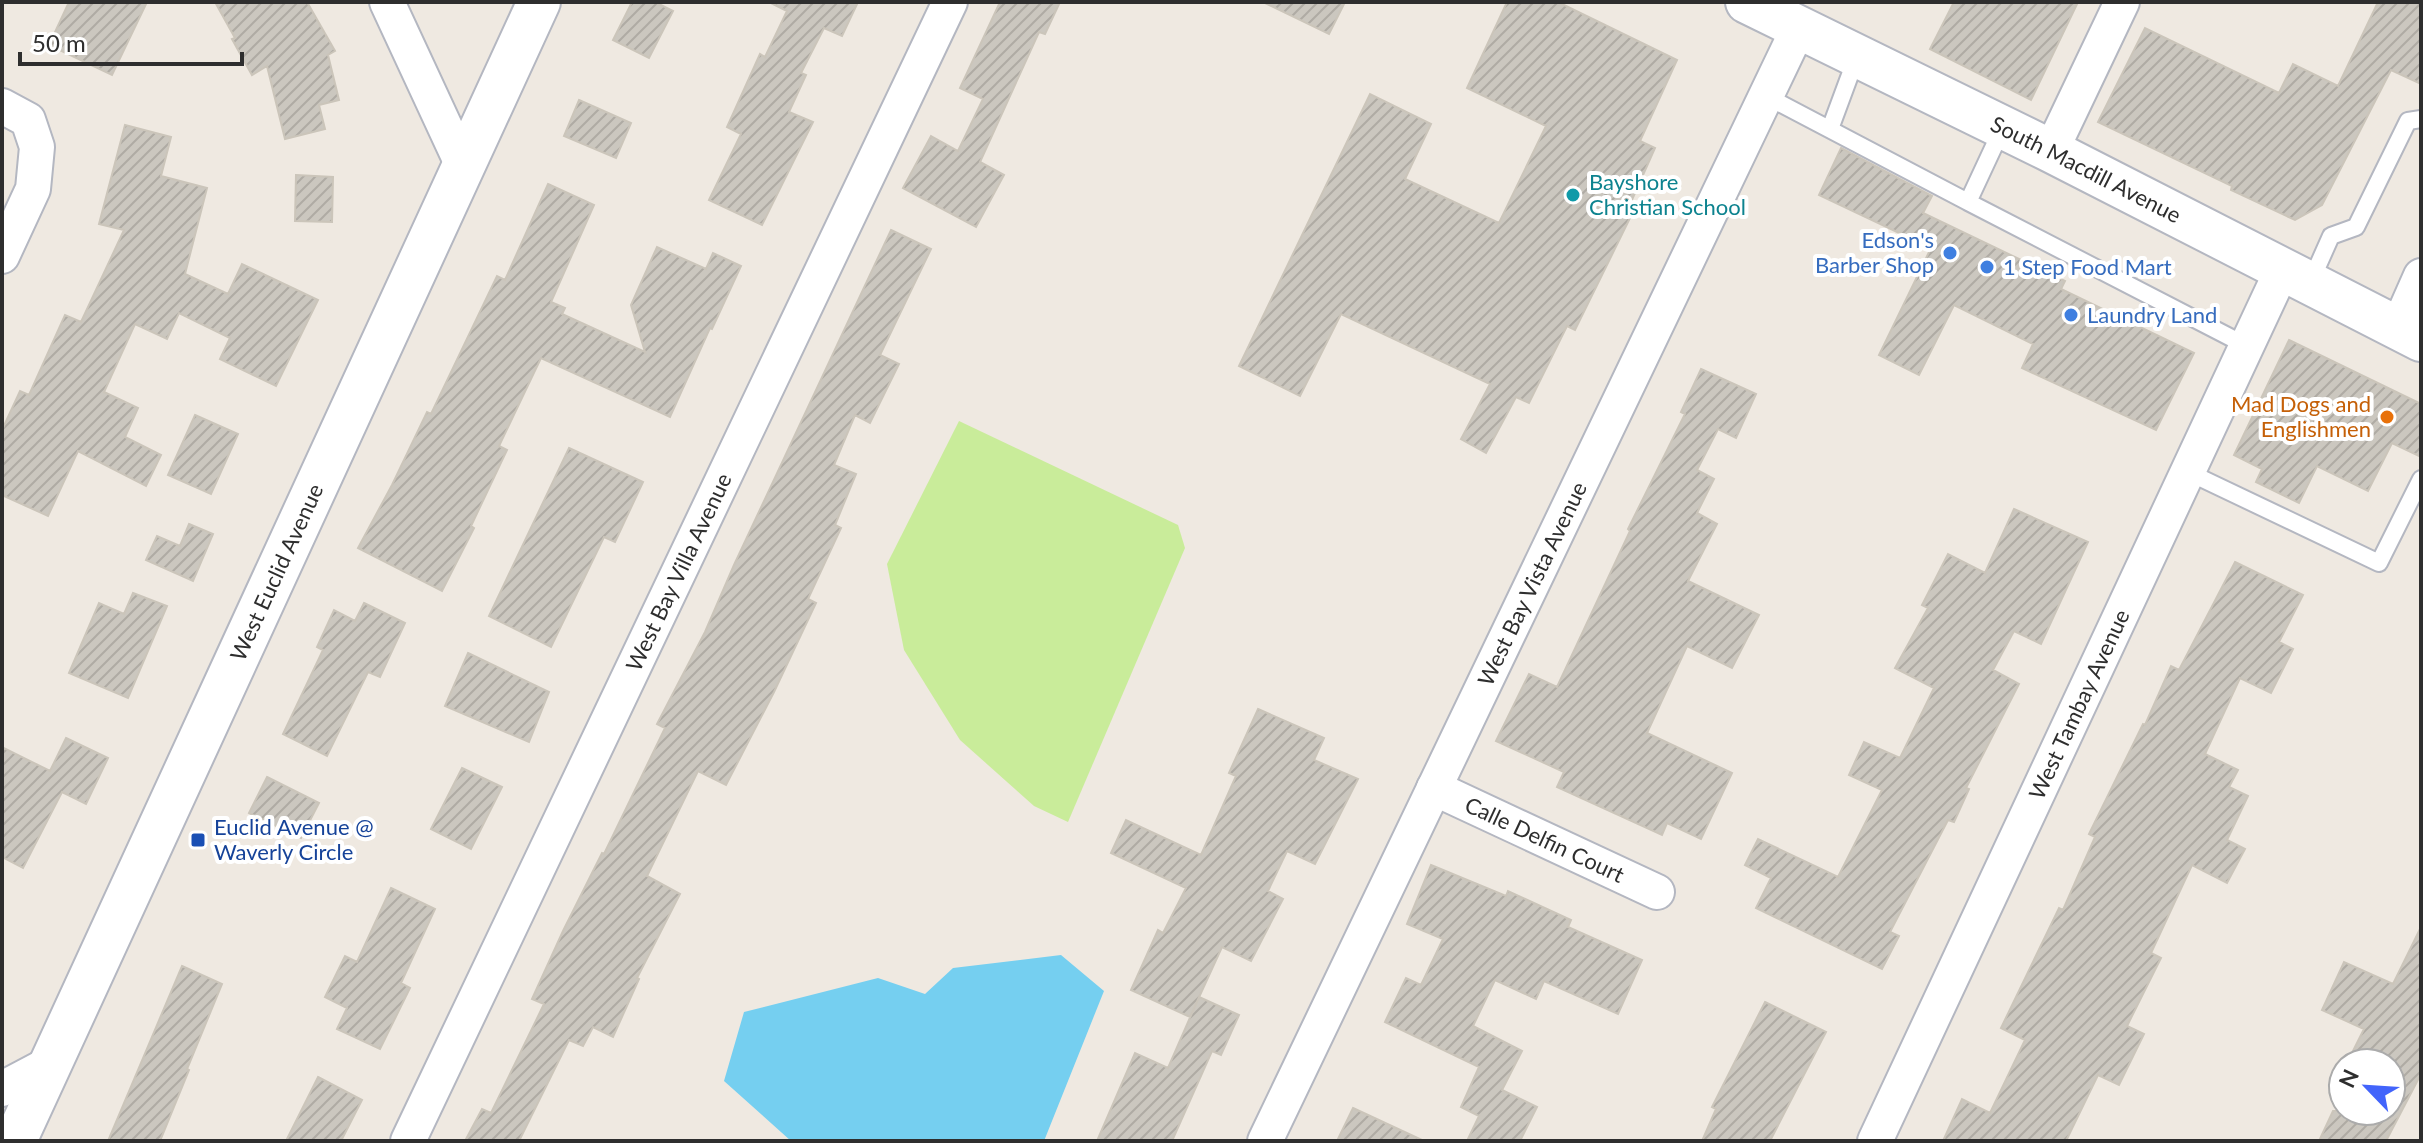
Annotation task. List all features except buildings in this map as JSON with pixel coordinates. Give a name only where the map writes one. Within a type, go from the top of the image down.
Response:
[{"type":"street","points":[[387,2],[464,168]]},
{"type":"street","name":"West Euclid Avenue","points":[[15,1141],[539,2]]},
{"type":"street","name":"West Bay Villa Avenue","points":[[408,1141],[950,2]]},
{"type":"street","name":"South Macdill Avenue","points":[[1747,2],[2051,151],[2409,334]]},
{"type":"street","points":[[2051,151],[2122,2]]},
{"type":"street","name":"West Bay Vista Avenue","points":[[1265,1141],[1799,27]]},
{"type":"street","points":[[2,106],[28,120],[37,147],[33,189],[2,256]]},
{"type":"street","name":"West Tambay Avenue","points":[[1875,1141],[2247,346],[2296,276]]},
{"type":"street","points":[[2409,334],[2421,276]]},
{"type":"street","name":"Calle Delfin Court","points":[[1434,788],[1657,892]]},
{"type":"street","points":[[2,1089],[51,1063]]},
{"type":"lane","points":[[1830,129],[1857,55]]},
{"type":"lane","points":[[1766,96],[2247,346]]},
{"type":"lane","points":[[2296,276],[2331,236],[2356,227],[2408,121],[2421,119]]},
{"type":"lane","points":[[1968,202],[2003,127]]},
{"type":"lane","points":[[2188,472],[2379,563],[2421,479]]},
{"type":"green space","points":[[959,421],[1178,525],[1185,548],[1068,822],[1034,806],[960,740],[904,650],[887,564]]},
{"type":"water","points":[[1061,955],[1104,991],[1044,1141],[791,1141],[724,1081],[744,1012],[878,978],[925,994],[953,968]]},
{"type":"place","name":"Bayshore Christian School","points":[[1573,195]]},
{"type":"place","name":"Edson's Barber Shop","points":[[1950,253]]},
{"type":"place","name":"1 Step Food Mart","points":[[1987,267]]},
{"type":"place","name":"Laundry Land","points":[[2071,315]]},
{"type":"place","name":"Mad Dogs and Englishmen","points":[[2387,417]]},
{"type":"place","name":"Euclid Avenue @ Waverly Circle","points":[[198,840]]}]
